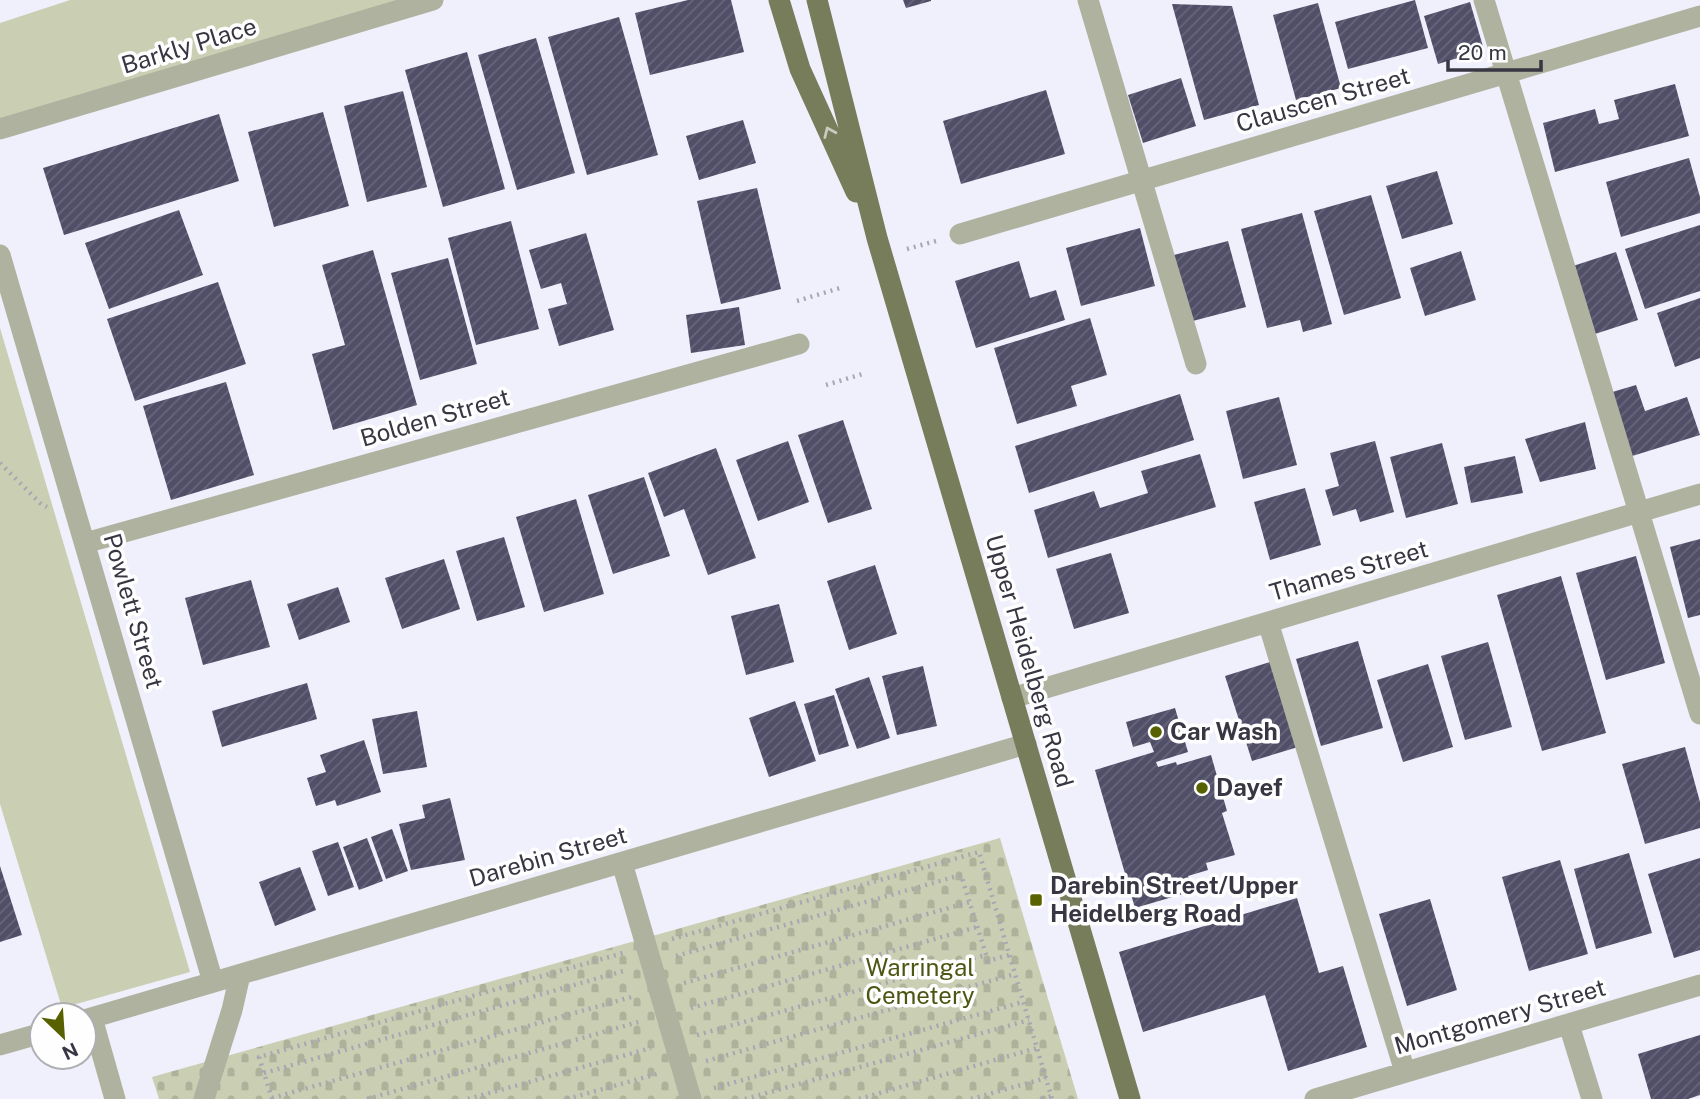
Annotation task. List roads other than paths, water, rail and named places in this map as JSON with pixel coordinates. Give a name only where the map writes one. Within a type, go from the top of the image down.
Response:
[{"type":"main road","name":"Upper Heidelberg Road","points":[[779,0],[800,69],[880,247]]},
{"type":"main road","name":"Upper Heidelberg Road","points":[[817,0],[880,247],[1130,1099]]},
{"type":"street","name":"Barkly Place","points":[[0,129],[433,0]]},
{"type":"street","points":[[1088,0],[1196,364]]},
{"type":"street","points":[[1484,0],[1700,714]]},
{"type":"street","name":"Clauscen Street","points":[[960,234],[1700,16]]},
{"type":"street","name":"Powlett Street","points":[[0,256],[213,982]]},
{"type":"street","name":"Bolden Street","points":[[83,533],[799,344]]},
{"type":"street","name":"Thames Street","points":[[1012,698],[1700,494]]},
{"type":"street","points":[[1268,622],[1405,1072]]},
{"type":"street","name":"Darebin Street","points":[[98,1016],[1026,744]]},
{"type":"street","points":[[622,863],[691,1097]]},
{"type":"street","points":[[204,1099],[240,975]]},
{"type":"street","name":"Montgomery Street","points":[[1315,1099],[1368,1091],[1405,1072],[1700,985]]},
{"type":"street","points":[[1569,1025],[1592,1099]]},
{"type":"street","points":[[0,1045],[28,1036]]},
{"type":"street","points":[[98,1048],[116,1099]]},
{"type":"place","name":"Car Wash","points":[[1156,732]]},
{"type":"place","name":"Dayef","points":[[1202,788]]},
{"type":"place","name":"Darebin Street/Upper Heidelberg Road","points":[[1036,900]]},
{"type":"park label","name":"Warringal Cemetery","points":[[920,982]]}]
